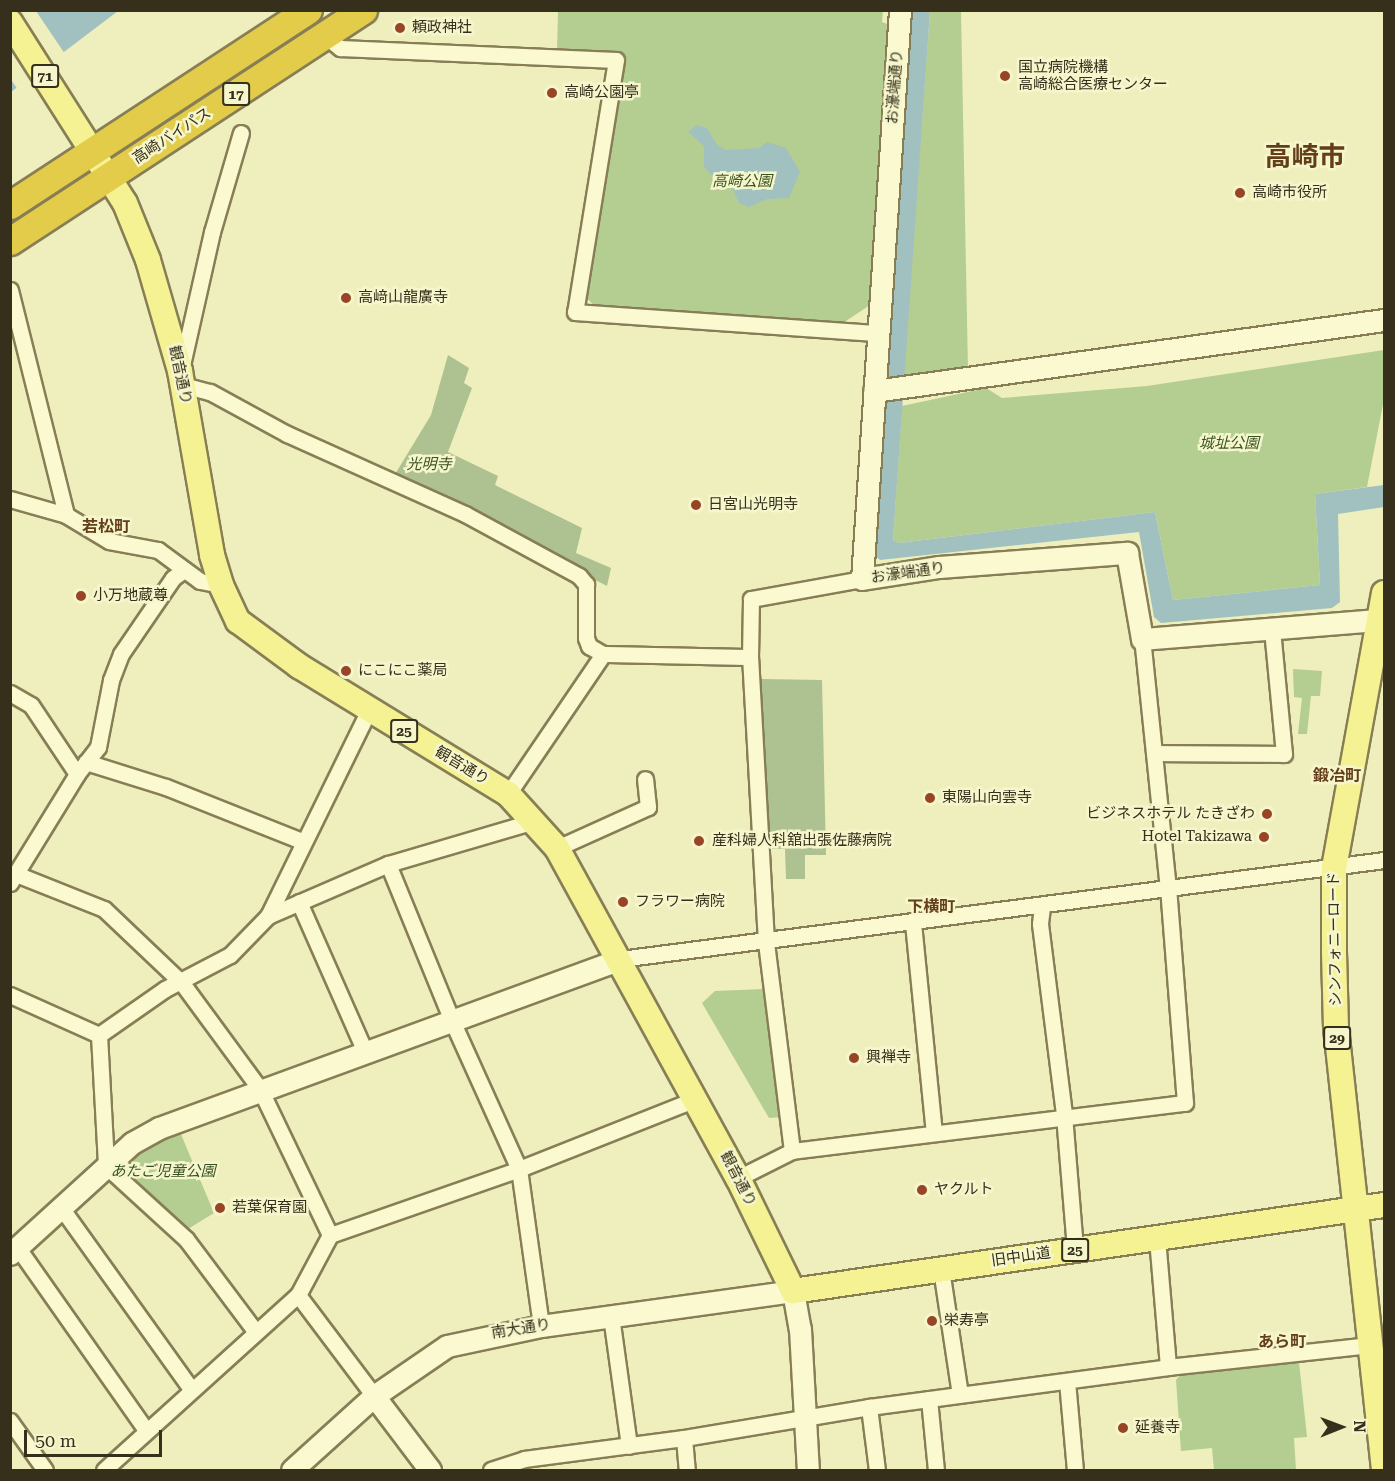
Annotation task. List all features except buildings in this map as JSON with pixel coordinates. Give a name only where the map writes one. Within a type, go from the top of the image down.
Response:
[{"type":"highway","name":"高崎バイパス","points":[[10,205],[86,140],[308,10]]},
{"type":"highway","name":"高崎バイパス","points":[[10,241],[363,10]]},
{"type":"main road","name":"観音通り","points":[[10,22],[125,203],[148,260],[182,378],[221,585],[245,627],[369,710],[508,794],[557,848],[696,1099],[738,1178],[793,1291]]},
{"type":"main road","name":"シンフォニーロード","points":[[1384,593],[1334,867],[1336,1028],[1384,1467]]},
{"type":"main road","name":"25","points":[[1357,1208],[1384,1205]]},
{"type":"main road","name":"旧中山道","points":[[793,1291],[1357,1208]]},
{"type":"street","name":"お濠端通り","points":[[900,10],[878,333],[878,390],[862,579],[939,567],[1127,553],[1142,639]]},
{"type":"street","points":[[324,35],[340,48],[616,60],[575,312],[878,333]]},
{"type":"street","points":[[241,133],[212,232],[182,378],[287,434],[465,514],[579,576],[586,584],[586,638],[590,646],[603,654],[750,657]]},
{"type":"street","points":[[10,290],[66,514]]},
{"type":"street","points":[[878,390],[1384,320]]},
{"type":"street","points":[[10,499],[66,514],[109,541],[158,550],[200,581],[221,585]]},
{"type":"street","points":[[184,570],[173,578],[121,654],[111,680],[98,747],[82,768],[13,878],[104,909],[182,983],[260,1089],[330,1235]]},
{"type":"street","points":[[792,1151],[766,942],[750,657],[751,599],[862,579]]},
{"type":"street","points":[[738,1178],[792,1151],[1065,1115],[1185,1103],[1168,889],[1142,639],[1379,620]]},
{"type":"street","points":[[1154,753],[1284,754],[1272,629]]},
{"type":"street","points":[[508,794],[603,654]]},
{"type":"street","points":[[10,693],[31,705],[82,768],[166,787],[302,841]]},
{"type":"street","points":[[99,1035],[165,989],[182,983],[230,955],[268,916],[302,841],[369,710]]},
{"type":"street","points":[[557,848],[648,807],[645,779]]},
{"type":"street","points":[[268,916],[388,864],[534,821]]},
{"type":"street","points":[[146,1430],[14,1251],[60,1206],[132,1143],[159,1128],[260,1089],[453,1023],[620,959],[1042,907],[1384,860]]},
{"type":"street","points":[[388,864],[453,1023],[519,1169],[541,1326]]},
{"type":"street","points":[[299,902],[366,1054]]},
{"type":"street","points":[[1042,907],[1040,924],[1065,1115],[1074,1250]]},
{"type":"street","points":[[913,923],[934,1132]]},
{"type":"street","points":[[10,994],[99,1035]]},
{"type":"street","points":[[99,1035],[106,1166],[186,1239],[255,1331]]},
{"type":"street","points":[[104,1470],[255,1331],[298,1295],[330,1235],[519,1169],[696,1099]]},
{"type":"street","points":[[60,1206],[191,1389]]},
{"type":"street","points":[[1156,1238],[1168,1367]]},
{"type":"street","points":[[941,1269],[960,1395]]},
{"type":"street","name":"南大通り","points":[[292,1470],[374,1396],[447,1347],[541,1326],[793,1291]]},
{"type":"street","name":"観音通り","points":[[793,1291],[800,1329],[808,1470]]},
{"type":"street","points":[[298,1295],[430,1470]]},
{"type":"street","points":[[611,1316],[628,1446]]},
{"type":"street","points":[[491,1470],[524,1459],[684,1438],[869,1407],[1168,1367],[1372,1346]]},
{"type":"street","points":[[1067,1381],[1075,1470]]},
{"type":"street","points":[[929,1399],[936,1470]]},
{"type":"street","points":[[869,1407],[877,1470]]},
{"type":"street","points":[[10,1421],[45,1470]]},
{"type":"street","points":[[684,1438],[687,1470]]},
{"type":"green space","name":"高崎公園","points":[[558,11],[883,11],[882,22],[890,25],[870,305],[837,327],[596,308],[586,297],[623,54],[557,51]]},
{"type":"green space","points":[[930,11],[961,11],[968,371],[903,380]]},
{"type":"green space","name":"城址公園","points":[[1384,350],[1384,399],[1367,487],[1315,494],[1320,585],[1173,600],[1155,512],[899,543],[893,540],[902,406],[986,388],[1002,398],[1147,386]]},
{"type":"green space","name":"光明寺","points":[[448,355],[469,368],[464,383],[472,388],[448,452],[498,476],[495,485],[582,528],[576,553],[611,568],[607,586],[394,476],[431,415]]},
{"type":"green space","points":[[1293,669],[1322,671],[1320,696],[1311,696],[1307,734],[1298,734],[1302,698],[1294,697]]},
{"type":"green space","points":[[758,679],[822,680],[826,855],[805,855],[805,879],[786,879],[785,849],[769,849]]},
{"type":"green space","points":[[766,989],[782,1117],[769,1118],[702,1003],[715,991]]},
{"type":"green space","name":"あたご児童公園","points":[[180,1132],[214,1213],[183,1232],[116,1170],[152,1141]]},
{"type":"green space","points":[[1299,1362],[1307,1437],[1294,1438],[1296,1470],[1214,1470],[1212,1448],[1181,1451],[1176,1380],[1183,1372]]},
{"type":"water","points":[[11,11],[118,11],[11,92]]},
{"type":"water","points":[[911,11],[930,11],[893,540],[899,543],[1155,512],[1173,600],[1320,585],[1315,494],[1384,485],[1384,507],[1338,514],[1340,602],[1332,608],[1161,623],[1154,617],[1139,532],[880,560],[873,553]]},
{"type":"water","points":[[697,125],[707,128],[717,145],[726,150],[759,148],[767,142],[786,148],[800,172],[789,198],[767,199],[749,207],[739,203],[729,181],[709,173],[704,166],[704,146],[688,132]]},
{"type":"pier","points":[[11,11],[36,11],[65,54],[18,90],[10,78]]},
{"type":"place","name":"頼政神社","points":[[400,28]]},
{"type":"place","name":"国立病院機構 高崎総合医療センター","points":[[1005,76]]},
{"type":"place","name":"高崎公園亭","points":[[552,93]]},
{"type":"place","name":"高崎市役所","points":[[1240,193]]},
{"type":"place","name":"高﨑山龍廣寺","points":[[346,298]]},
{"type":"place","name":"日宮山光明寺","points":[[696,505]]},
{"type":"place","name":"小万地蔵尊","points":[[81,596]]},
{"type":"place","name":"にこにこ薬局","points":[[346,671]]},
{"type":"place","name":"東陽山向雲寺","points":[[930,798]]},
{"type":"place","name":"ビジネスホテル たきざわ","points":[[1267,814]]},
{"type":"place","name":"Hotel Takizawa","points":[[1264,837]]},
{"type":"place","name":"産科婦人科舘出張佐藤病院","points":[[699,841]]},
{"type":"place","name":"フラワー病院","points":[[623,902]]},
{"type":"place","name":"興禅寺","points":[[854,1058]]},
{"type":"place","name":"ヤクルト","points":[[922,1190]]},
{"type":"place","name":"若葉保育園","points":[[220,1208]]},
{"type":"place","name":"栄寿亭","points":[[932,1321]]},
{"type":"place","name":"延養寺","points":[[1123,1428]]},
{"type":"district","name":"高崎市","points":[[1305,158]]},
{"type":"district","name":"若松町","points":[[106,527]]},
{"type":"district","name":"鍛冶町","points":[[1337,776]]},
{"type":"district","name":"下横町","points":[[931,907]]},
{"type":"district","name":"あら町","points":[[1282,1342]]}]
